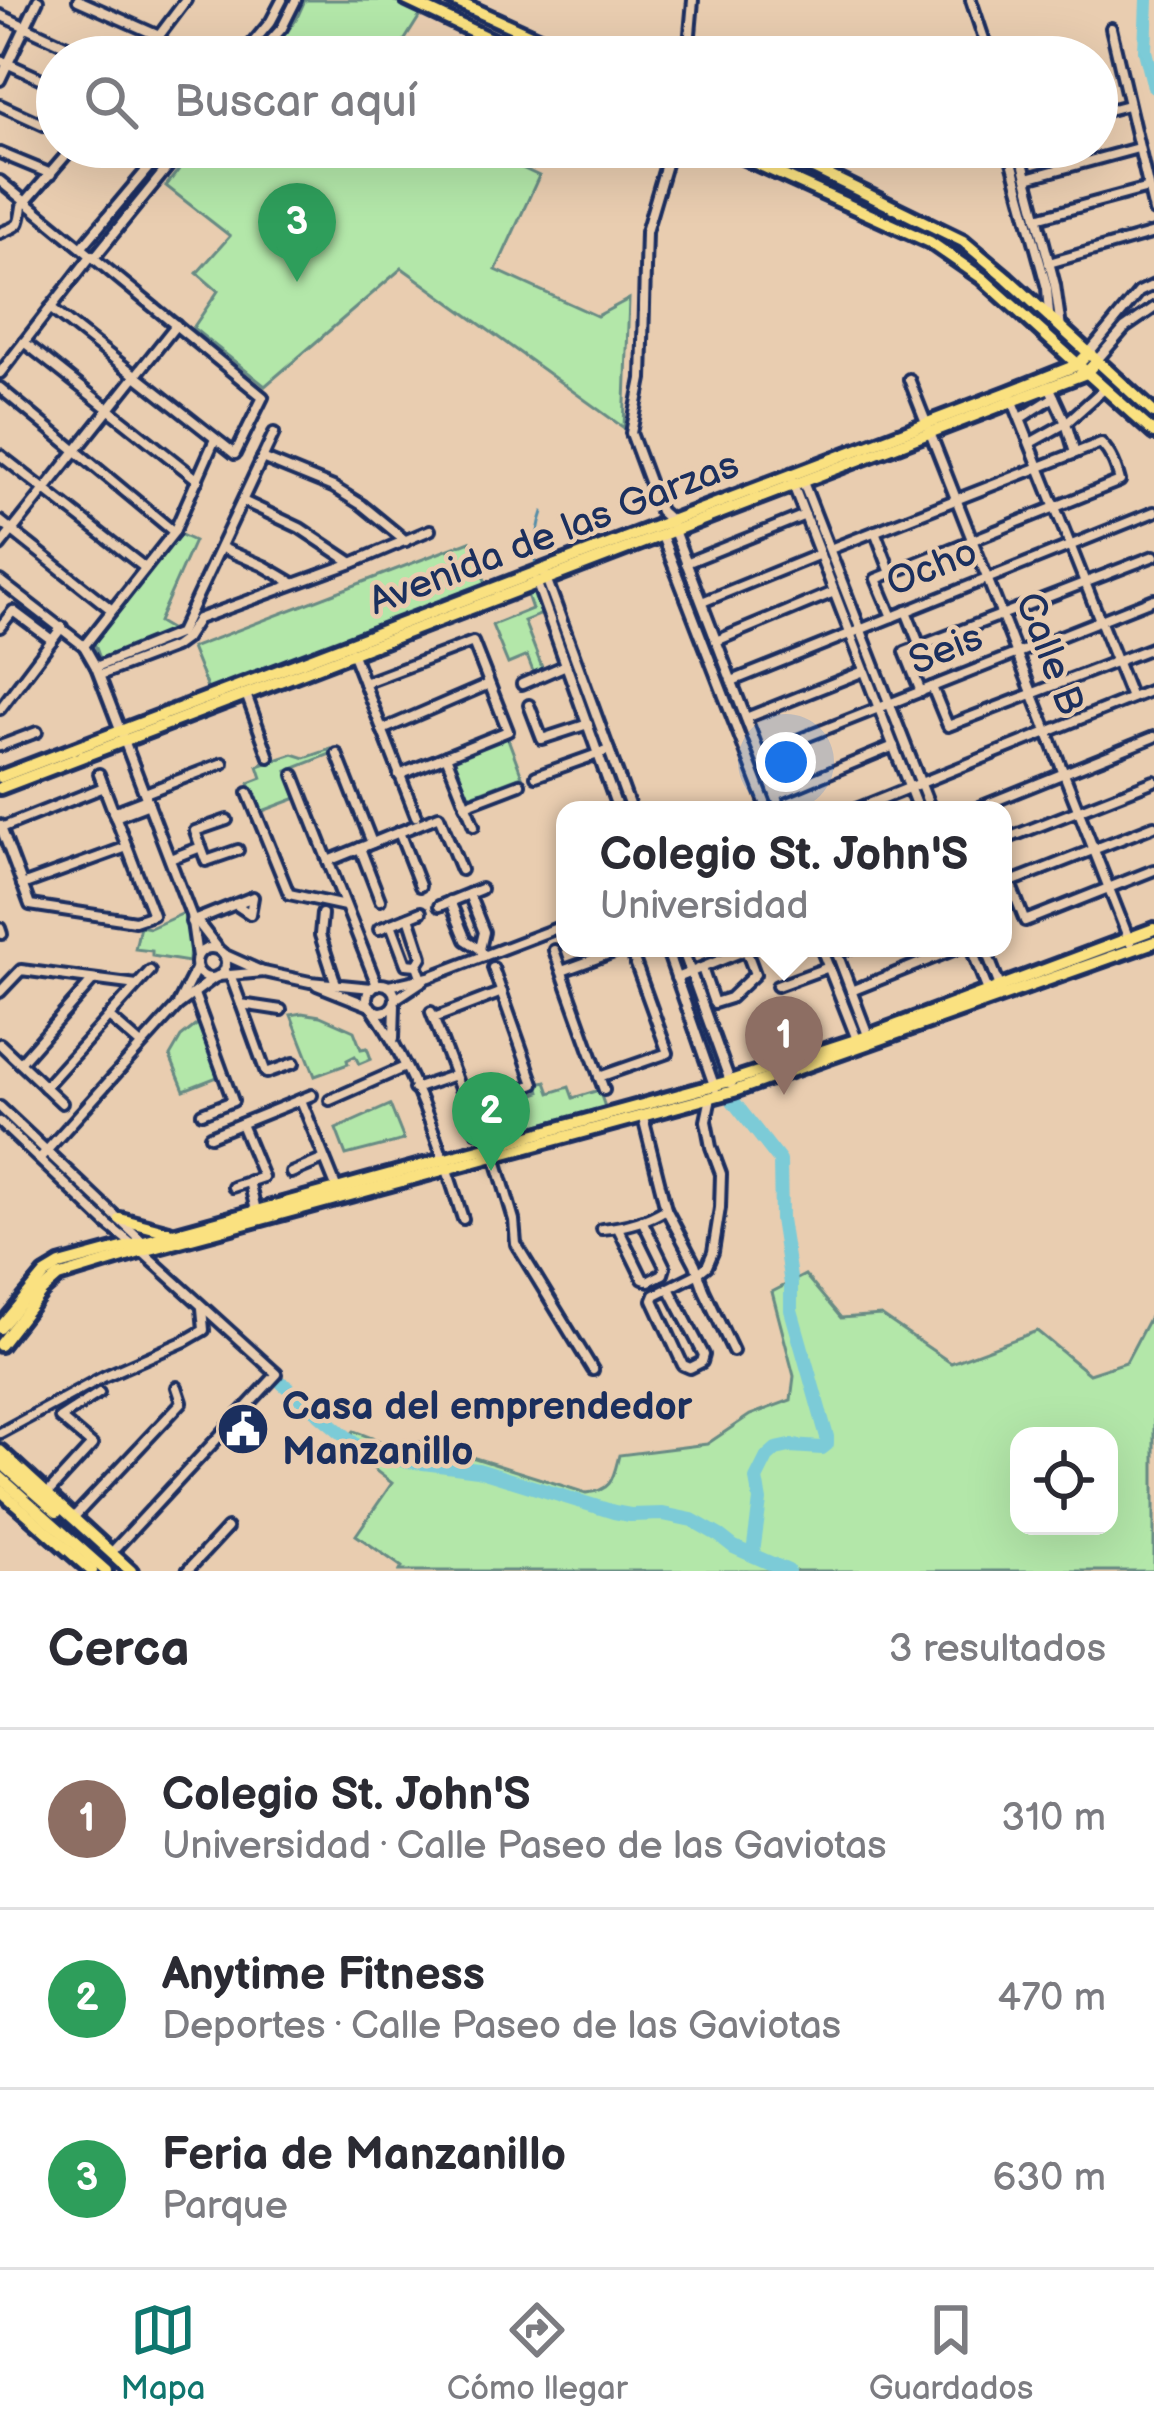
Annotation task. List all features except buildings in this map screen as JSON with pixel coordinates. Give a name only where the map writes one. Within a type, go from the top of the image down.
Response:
[{"type":"main road","points":[[407,0],[484,36]]},
{"type":"main road","points":[[453,0],[533,36]]},
{"type":"main road","points":[[766,168],[930,242],[982,278],[1154,433]]},
{"type":"main road","points":[[813,168],[963,241],[1154,413]]},
{"type":"main road","points":[[1011,396],[1051,392],[1092,358]]},
{"type":"main road","name":"Avenida de las Garzas","points":[[0,777],[351,650],[664,524],[1082,369]]},
{"type":"main road","points":[[0,788],[124,735],[246,694],[351,650]]},
{"type":"main road","points":[[0,1328],[45,1274],[60,1265],[141,1249],[178,1233],[258,1215],[337,1189],[643,1117],[1131,944],[1154,928]]},
{"type":"main road","points":[[1131,944],[1154,942]]},
{"type":"main road","points":[[0,1345],[58,1276],[258,1215],[715,1093]]},
{"type":"main road","points":[[120,1219],[178,1233]]},
{"type":"main road","points":[[108,1252],[117,1233]]},
{"type":"main road","points":[[0,1451],[131,1571]]},
{"type":"main road","points":[[0,1462],[121,1571]]},
{"type":"main road","points":[[0,1477],[3,1493],[89,1571]]},
{"type":"main road","points":[[3,1493],[106,1571]]},
{"type":"street","points":[[0,80],[4,62],[38,0]]},
{"type":"street","points":[[78,0],[160,35],[186,0]]},
{"type":"street","points":[[259,36],[282,0]]},
{"type":"street","points":[[275,36],[296,0]]},
{"type":"street","points":[[690,36],[693,0]]},
{"type":"street","points":[[971,0],[983,36]]},
{"type":"street","points":[[0,15],[46,36]]},
{"type":"street","points":[[1112,28],[1114,36]]},
{"type":"street","points":[[1118,57],[1154,211]]},
{"type":"street","points":[[4,62],[36,76]]},
{"type":"street","points":[[0,105],[36,121]]},
{"type":"street","points":[[1118,108],[1128,105]]},
{"type":"street","points":[[1118,153],[1138,148]]},
{"type":"street","points":[[0,153],[36,168]]},
{"type":"street","points":[[36,168],[51,174]]},
{"type":"street","points":[[0,233],[18,226],[22,206],[56,168]]},
{"type":"street","points":[[82,248],[149,168]]},
{"type":"street","points":[[0,373],[167,168]]},
{"type":"street","points":[[665,168],[646,232],[641,379],[631,433],[765,801]]},
{"type":"street","points":[[1014,168],[1047,288],[1049,319]]},
{"type":"street","points":[[1024,168],[1061,329]]},
{"type":"street","points":[[1027,178],[1064,168]]},
{"type":"street","points":[[0,181],[263,397],[235,454],[50,308]]},
{"type":"street","points":[[1037,218],[1148,188]]},
{"type":"street","points":[[1049,263],[1154,232]]},
{"type":"street","points":[[1151,285],[1154,306],[1092,358],[1139,292],[1151,285]]},
{"type":"street","points":[[0,546],[176,325]]},
{"type":"street","points":[[24,342],[198,480]]},
{"type":"street","name":"Calle B","points":[[909,379],[1131,944]]},
{"type":"street","points":[[0,388],[174,532]]},
{"type":"street","points":[[1032,442],[1066,423],[1104,389]]},
{"type":"street","points":[[1021,418],[1051,392],[1075,453]]},
{"type":"street","points":[[1011,396],[1131,698]]},
{"type":"street","points":[[98,671],[185,639],[274,433]]},
{"type":"street","points":[[84,646],[174,532],[215,439]]},
{"type":"street","points":[[830,549],[1100,443],[1116,465],[1120,482],[876,579],[892,617]]},
{"type":"street","points":[[0,455],[145,568]]},
{"type":"street","points":[[262,458],[333,487],[406,541]]},
{"type":"street","points":[[796,478],[805,515],[915,801]]},
{"type":"street","points":[[796,478],[830,549],[928,801]]},
{"type":"street","points":[[243,501],[300,528],[352,563]]},
{"type":"street","name":"Ocho","points":[[732,681],[1154,512]]},
{"type":"street","points":[[686,563],[805,515]]},
{"type":"street","points":[[0,521],[112,610]]},
{"type":"street","points":[[664,524],[686,563],[778,801]]},
{"type":"street","points":[[187,629],[198,619],[430,530]]},
{"type":"street","points":[[875,531],[891,573]]},
{"type":"street","points":[[222,548],[294,584]]},
{"type":"street","points":[[701,602],[820,554]]},
{"type":"street","points":[[921,692],[905,652],[1154,556]]},
{"type":"street","points":[[540,577],[615,801]]},
{"type":"street","points":[[540,577],[628,801]]},
{"type":"street","points":[[0,580],[84,646],[98,671],[193,919],[197,962],[205,977],[264,972]]},
{"type":"street","points":[[716,641],[834,592]]},
{"type":"street","name":"Seis","points":[[760,755],[1154,599]]},
{"type":"street","points":[[0,627],[13,611],[52,640]]},
{"type":"street","points":[[905,611],[920,646]]},
{"type":"street","points":[[0,709],[62,627]]},
{"type":"street","points":[[364,683],[472,642],[508,731],[399,775]]},
{"type":"street","points":[[932,687],[948,726],[1154,646]]},
{"type":"street","points":[[351,650],[416,816]]},
{"type":"street","points":[[522,684],[566,665]]},
{"type":"street","points":[[746,718],[864,670]]},
{"type":"street","points":[[382,730],[490,684]]},
{"type":"street","points":[[877,801],[1154,688]]},
{"type":"street","points":[[246,694],[269,757]]},
{"type":"street","points":[[529,705],[542,739],[588,724]]},
{"type":"street","points":[[0,746],[38,731]]},
{"type":"street","points":[[998,801],[1154,737]]},
{"type":"street","points":[[776,795],[894,746]]},
{"type":"street","points":[[536,776],[609,750]]},
{"type":"street","points":[[337,754],[372,843]]},
{"type":"street","points":[[446,756],[473,826]]},
{"type":"street","points":[[114,815],[223,763]]},
{"type":"street","points":[[99,774],[104,787],[114,815],[153,915],[135,921],[30,905],[1,827],[104,787]]},
{"type":"street","points":[[294,775],[379,986],[394,992],[394,1040]]},
{"type":"street","points":[[1012,837],[1154,781]]},
{"type":"street","points":[[465,805],[520,784]]},
{"type":"street","points":[[248,793],[289,894],[346,907]]},
{"type":"street","points":[[328,861],[440,816],[461,870]]},
{"type":"street","points":[[227,820],[195,831],[206,861],[238,850]]},
{"type":"street","points":[[1012,882],[1154,826]]},
{"type":"street","points":[[399,832],[420,886]]},
{"type":"street","points":[[22,885],[127,847]]},
{"type":"street","points":[[360,848],[380,899]]},
{"type":"street","points":[[171,861],[202,849]]},
{"type":"street","points":[[1012,896],[1025,921],[1154,870]]},
{"type":"street","points":[[439,905],[481,890]]},
{"type":"street","points":[[469,894],[484,932],[482,952]]},
{"type":"street","points":[[450,901],[466,940],[482,952]]},
{"type":"street","points":[[193,919],[235,904]]},
{"type":"street","points":[[379,929],[422,912]]},
{"type":"street","points":[[322,914],[320,935],[336,984]]},
{"type":"street","points":[[409,917],[422,957],[417,965]]},
{"type":"street","points":[[44,1154],[178,1005],[226,966],[220,951],[193,919]]},
{"type":"street","points":[[391,924],[406,964],[417,965]]},
{"type":"street","points":[[310,982],[386,1012],[424,979],[482,952],[556,928]]},
{"type":"street","points":[[178,1005],[208,948],[264,972],[310,982],[379,986],[424,979]]},
{"type":"street","points":[[554,950],[556,955]]},
{"type":"street","points":[[557,957],[604,1090]]},
{"type":"street","points":[[562,970],[596,957]]},
{"type":"street","points":[[599,1076],[668,1053],[621,957]]},
{"type":"street","points":[[669,957],[715,1093],[706,1121],[722,1174],[713,1252],[707,1266],[655,1294],[653,1300],[683,1365],[690,1368],[702,1362],[704,1355],[669,1288]]},
{"type":"street","points":[[685,957],[732,1086]]},
{"type":"street","points":[[676,977],[729,957]]},
{"type":"street","points":[[702,968],[714,1003],[730,998],[754,974],[748,957]]},
{"type":"street","points":[[825,957],[864,1041]]},
{"type":"street","points":[[838,957],[864,1041]]},
{"type":"street","points":[[851,991],[936,957]]},
{"type":"street","points":[[976,957],[996,993]]},
{"type":"street","points":[[987,957],[996,993]]},
{"type":"street","points":[[417,965],[424,979]]},
{"type":"street","points":[[777,986],[829,967]]},
{"type":"street","points":[[469,1112],[534,1084],[493,968]]},
{"type":"street","points":[[0,992],[20,970],[138,985]]},
{"type":"street","points":[[45,1088],[151,971]]},
{"type":"street","points":[[231,977],[266,1073],[294,1063]]},
{"type":"street","points":[[20,1063],[94,979]]},
{"type":"street","points":[[379,986],[367,997],[394,1040],[463,1219]]},
{"type":"street","points":[[476,1131],[433,1015],[502,992]]},
{"type":"street","points":[[194,994],[233,1101],[202,1113]]},
{"type":"street","points":[[242,1004],[281,1010]]},
{"type":"street","points":[[109,1017],[141,1046]]},
{"type":"street","points":[[0,1044],[62,1103]]},
{"type":"street","points":[[330,1100],[405,1067]]},
{"type":"street","points":[[414,1090],[455,1075]]},
{"type":"street","points":[[210,1136],[312,1095]]},
{"type":"street","points":[[301,1100],[337,1189]]},
{"type":"street","points":[[0,1107],[117,1233],[141,1249],[277,1374],[111,1553]]},
{"type":"street","points":[[643,1117],[666,1209],[733,1352]]},
{"type":"street","points":[[0,1122],[120,1219],[141,1249]]},
{"type":"street","points":[[233,1187],[263,1177],[242,1124]]},
{"type":"street","points":[[495,1155],[516,1244],[593,1370]]},
{"type":"street","points":[[291,1173],[324,1159]]},
{"type":"street","points":[[249,1181],[258,1215]]},
{"type":"street","points":[[602,1229],[618,1228],[666,1209]]},
{"type":"street","points":[[618,1228],[643,1279],[649,1281],[663,1274],[665,1267],[642,1220]]},
{"type":"street","points":[[0,1433],[204,1330],[202,1305]]},
{"type":"street","points":[[73,1518],[182,1402],[177,1387]]},
{"type":"street","points":[[47,1494],[92,1445],[60,1418],[99,1393]]},
{"type":"street","points":[[187,1571],[227,1528]]},
{"type":"green space","points":[[305,0],[392,0],[421,14],[407,36],[283,36]]},
{"type":"green space","points":[[180,168],[522,168],[539,176],[496,270],[597,316],[629,299],[624,428],[402,268],[265,386],[193,328],[218,291],[197,273],[230,236],[166,186]]},
{"type":"green space","points":[[177,533],[194,541],[158,622],[175,632],[101,661],[93,640]]},
{"type":"green space","points":[[470,541],[486,583],[208,690],[191,648]]},
{"type":"green space","points":[[535,589],[545,613],[524,621],[543,670],[534,674],[527,656],[508,664],[492,625],[532,609],[526,592]]},
{"type":"green space","points":[[507,736],[522,776],[466,797],[450,758]]},
{"type":"green space","points":[[331,749],[333,753],[287,771],[297,798],[260,812],[249,783],[262,778],[258,766],[293,754],[305,758]]},
{"type":"green space","points":[[184,913],[189,962],[135,949],[140,926],[150,928]]},
{"type":"green space","points":[[302,1013],[354,1031],[371,1059],[359,1064],[355,1056],[348,1064],[315,1076],[291,1015]]},
{"type":"green space","points":[[200,1022],[220,1076],[184,1090],[170,1056],[181,1037]]},
{"type":"green space","points":[[546,1082],[550,1093],[569,1087],[573,1098],[599,1090],[605,1107],[527,1128],[517,1100],[540,1092],[538,1084]]},
{"type":"green space","points":[[390,1105],[404,1140],[346,1155],[336,1129]]},
{"type":"green space","points":[[805,1275],[841,1318],[881,1315],[951,1363],[1037,1331],[1089,1374],[1126,1362],[1154,1309],[1154,1571],[400,1571],[402,1567],[356,1535],[392,1483],[342,1445],[354,1431],[387,1444],[424,1442],[586,1493],[610,1482],[619,1455],[707,1444],[750,1415],[791,1400],[794,1376],[772,1292]]},
{"type":"waterway","points":[[1147,0],[1145,51],[1154,87]]},
{"type":"waterway","points":[[535,566],[543,512]]},
{"type":"waterway","points":[[543,586],[560,633]]},
{"type":"waterway","points":[[563,643],[581,691]]},
{"type":"waterway","points":[[584,701],[601,746]]},
{"type":"waterway","points":[[605,757],[621,801]]},
{"type":"waterway","points":[[677,957],[722,1079]]},
{"type":"waterway","points":[[733,1101],[780,1161],[791,1310],[827,1437],[822,1448],[790,1446],[767,1457],[756,1479],[760,1501],[753,1553]]},
{"type":"waterway","points":[[282,1383],[361,1449],[392,1459],[478,1470],[614,1512],[692,1520],[734,1547],[788,1571]]},
{"type":"place","name":"Feria de Manzanillo","points":[[297,282]]},
{"type":"place","name":"Colegio St. John'S","points":[[784,1095]]},
{"type":"place","name":"Anytime Fitness","points":[[491,1171]]},
{"type":"place","name":"Casa del emprendedor Manzanillo","points":[[243,1429]]}]
